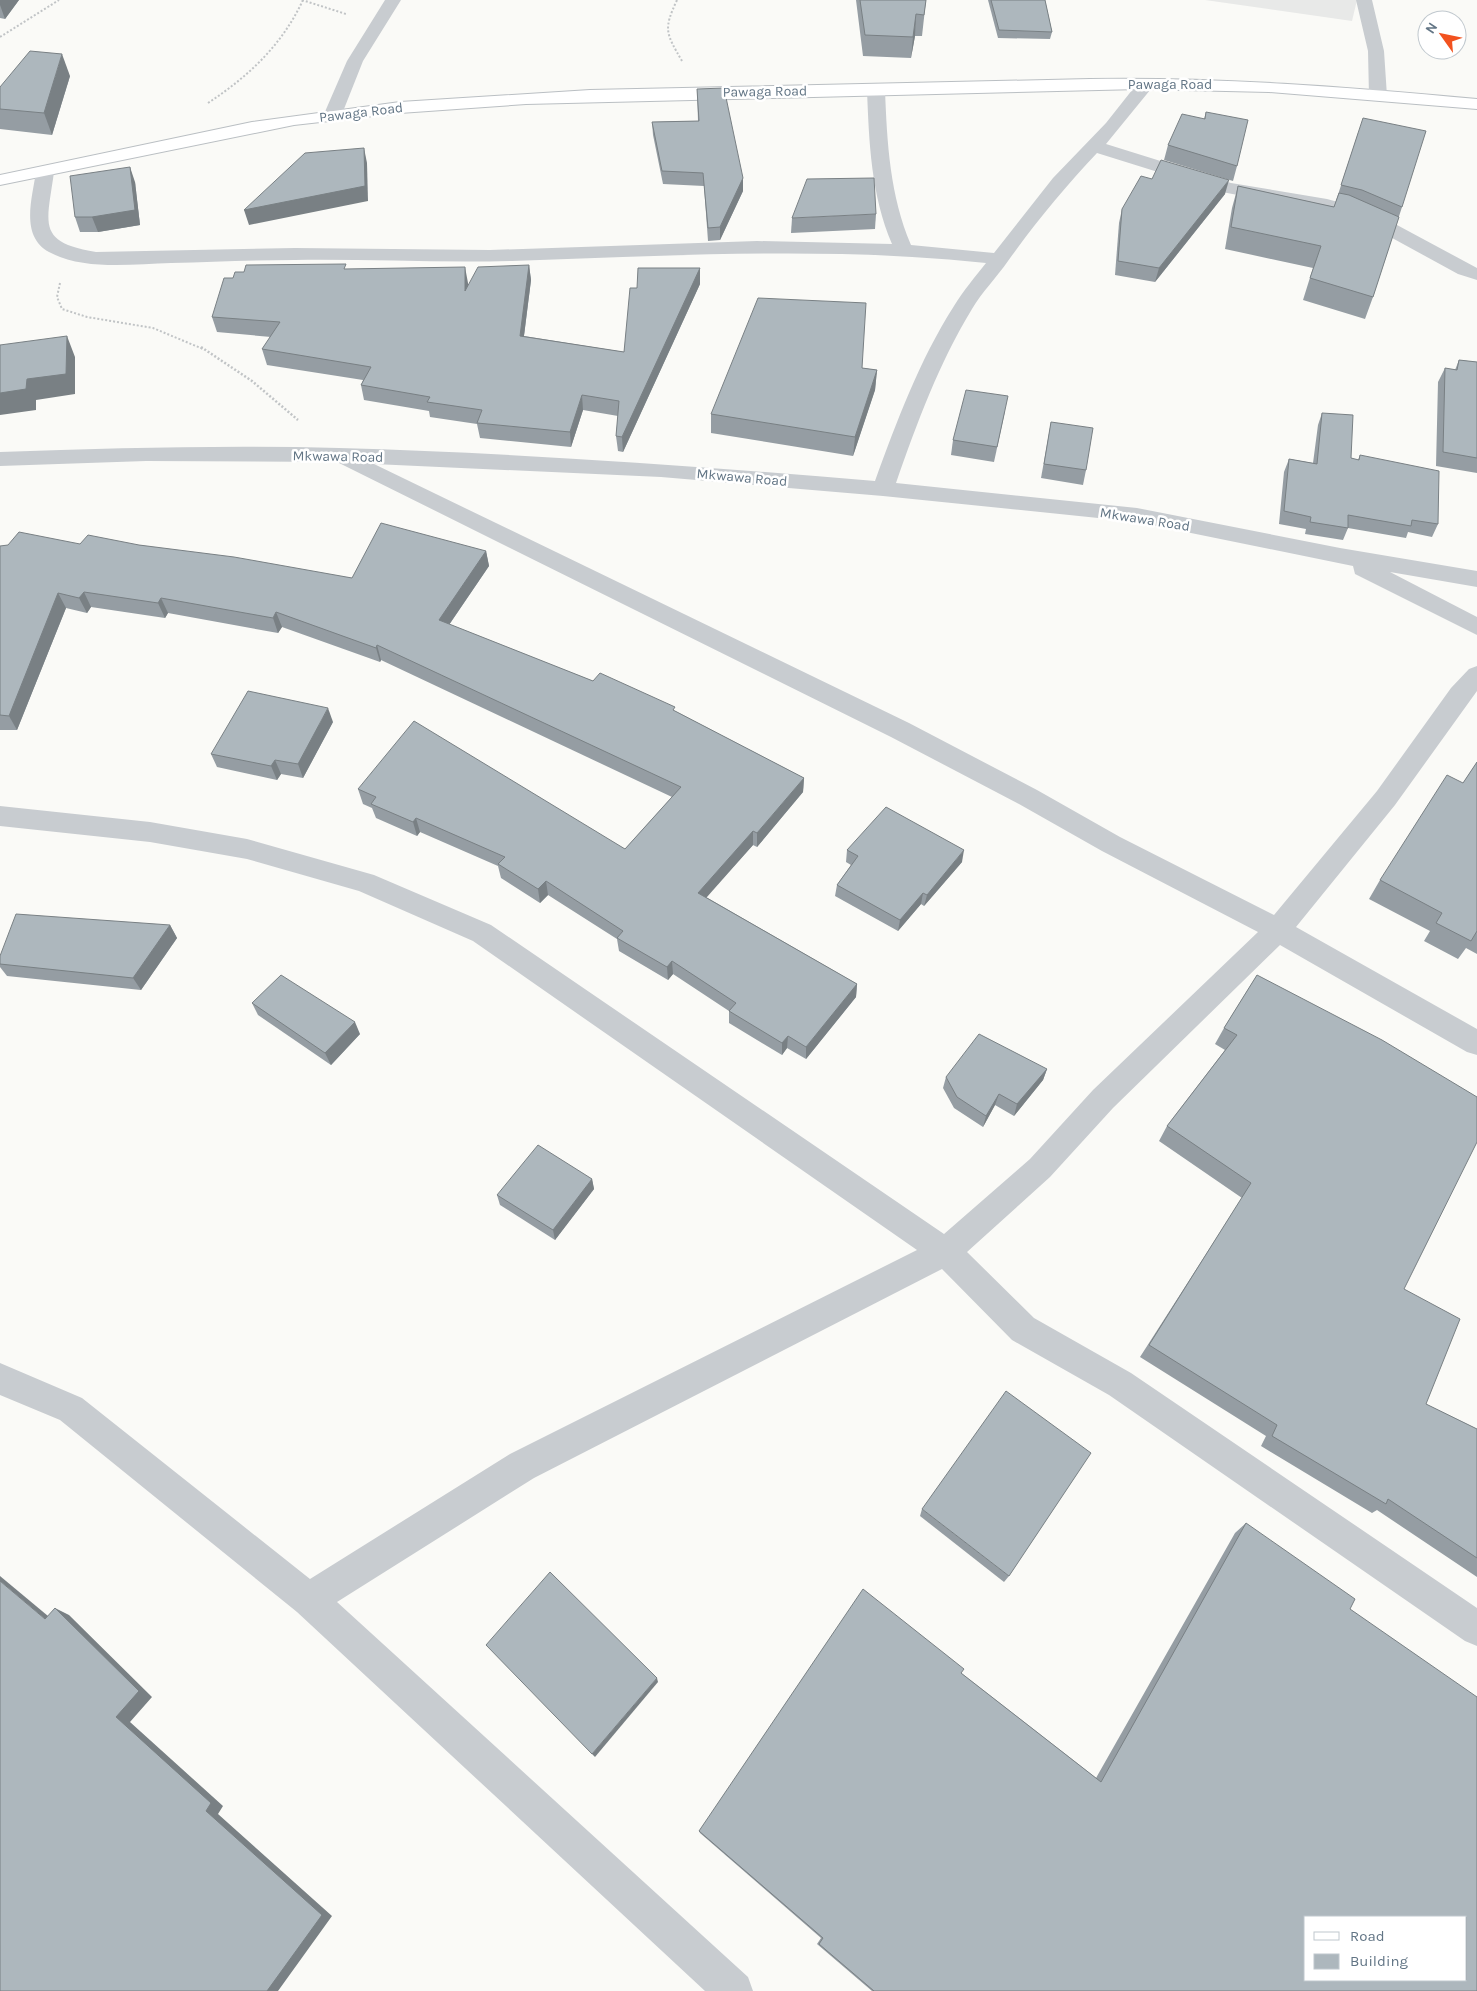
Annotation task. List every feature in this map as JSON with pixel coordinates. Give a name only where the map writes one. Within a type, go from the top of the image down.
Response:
[{"type":"main road","name":"Pawaga Road","points":[[0,180],[333,114],[504,99],[712,92],[1146,84],[1241,85],[1477,104]]},
{"type":"street","points":[[333,114],[354,61],[393,0]]},
{"type":"street","points":[[1364,0],[1376,51],[1378,96]]},
{"type":"street","points":[[883,489],[905,427],[932,364],[963,307],[1059,182],[1112,127],[1146,84]]},
{"type":"street","points":[[876,90],[878,132],[890,213],[904,250]]},
{"type":"street","points":[[1095,146],[1228,188],[1327,205],[1349,211],[1390,229],[1466,270],[1477,274]]},
{"type":"street","points":[[45,172],[38,223],[47,243],[55,249],[74,255],[96,258],[261,254],[440,257],[737,246],[840,246],[904,250],[1000,260]]},
{"type":"street","name":"Mkwawa Road","points":[[0,459],[146,454],[338,455],[661,470],[883,489],[1138,516],[1340,556],[1477,579]]},
{"type":"street","points":[[338,455],[578,574],[821,690],[1028,797],[1110,844],[1278,930],[1477,1043]]},
{"type":"street","points":[[1340,556],[1477,627]]},
{"type":"street","points":[[309,1600],[522,1466],[945,1252],[1040,1168],[1103,1098],[1278,930],[1386,798],[1460,694],[1477,675]]},
{"type":"street","points":[[0,816],[150,832],[247,849],[365,882],[482,933],[945,1252],[1023,1329],[1120,1384],[1477,1629]]},
{"type":"street","points":[[0,1379],[71,1409],[309,1600],[734,1991]]},
{"type":"path","points":[[0,37],[59,0]]},
{"type":"path","points":[[164,146],[166,139],[180,121],[237,83],[267,54],[283,37],[296,17],[302,0],[377,23]]},
{"type":"path","points":[[677,0],[667,22],[669,38],[679,58],[712,92]]},
{"type":"path","points":[[74,255],[61,278],[57,297],[62,309],[80,316],[131,323],[165,332],[201,346],[220,358],[338,455]]},
{"type":"shaded area","points":[[1205,0],[1357,0],[1352,21]]},
{"type":"building","points":[[860,0],[926,0],[924,15],[916,14],[913,37],[865,35]]},
{"type":"building","points":[[991,0],[1045,0],[1052,32],[999,30]]},
{"type":"building","points":[[30,51],[62,54],[44,113],[0,109],[0,87]]},
{"type":"building","points":[[724,88],[743,178],[720,227],[708,228],[703,173],[662,171],[652,122],[699,121],[697,89]]},
{"type":"building","points":[[1206,112],[1248,120],[1237,166],[1168,145],[1182,114],[1205,119]]},
{"type":"building","points":[[1363,118],[1426,131],[1402,207],[1362,190],[1341,185]]},
{"type":"building","points":[[364,148],[365,186],[244,210],[305,153]]},
{"type":"building","points":[[1161,160],[1229,180],[1159,268],[1118,261],[1122,209],[1141,176],[1152,179]]},
{"type":"building","points":[[130,167],[135,210],[92,217],[75,217],[70,176]]},
{"type":"building","points":[[874,178],[876,214],[792,218],[807,179]]},
{"type":"building","points":[[1238,186],[1334,207],[1339,193],[1349,195],[1399,217],[1373,297],[1310,278],[1321,246],[1231,227]]},
{"type":"building","points":[[346,264],[344,269],[465,267],[465,291],[478,267],[529,265],[520,336],[624,352],[630,288],[637,288],[638,268],[700,268],[622,437],[616,436],[619,401],[582,395],[570,432],[477,423],[482,410],[427,402],[430,397],[361,385],[371,367],[262,349],[280,322],[212,317],[224,278],[233,278],[235,272],[244,272],[246,265]]},
{"type":"building","points":[[758,298],[866,303],[862,368],[877,370],[855,437],[711,414]]},
{"type":"building","points":[[67,336],[66,374],[27,379],[26,389],[0,393],[0,345]]},
{"type":"building","points":[[1459,360],[1477,362],[1477,458],[1443,452],[1445,368],[1457,370]]},
{"type":"building","points":[[966,390],[1008,396],[997,447],[953,440]]},
{"type":"building","points":[[1322,413],[1353,415],[1351,458],[1359,460],[1360,455],[1439,471],[1438,524],[1412,520],[1411,526],[1348,515],[1348,528],[1310,522],[1311,517],[1284,511],[1289,459],[1317,464]]},
{"type":"building","points":[[1051,422],[1093,428],[1086,470],[1044,464]]},
{"type":"building","points":[[381,523],[486,551],[439,620],[593,681],[600,673],[675,707],[673,710],[804,778],[757,833],[753,831],[698,893],[857,984],[806,1047],[788,1036],[782,1043],[729,1011],[736,1003],[672,961],[667,967],[617,938],[623,931],[546,881],[538,889],[498,864],[505,857],[416,818],[413,822],[371,804],[376,797],[358,789],[414,721],[625,849],[681,787],[377,645],[376,648],[276,612],[273,618],[161,598],[158,603],[84,592],[79,598],[58,593],[9,716],[0,715],[0,546],[8,545],[19,532],[80,544],[88,535],[139,545],[234,557],[352,578]]},
{"type":"building","points":[[248,691],[328,708],[298,764],[275,760],[271,766],[211,754]]},
{"type":"building","points":[[1477,762],[1477,931],[1471,941],[1436,923],[1442,913],[1380,880],[1447,775],[1463,783]]},
{"type":"building","points":[[886,807],[964,850],[927,895],[923,893],[900,920],[837,885],[858,856],[847,850]]},
{"type":"building","points":[[16,914],[170,925],[133,978],[0,964],[0,956]]},
{"type":"building","points":[[281,975],[355,1022],[325,1053],[252,1003]]},
{"type":"building","points":[[1257,975],[1382,1040],[1477,1097],[1477,1142],[1404,1289],[1460,1319],[1426,1404],[1477,1429],[1477,1558],[1388,1499],[1386,1504],[1272,1436],[1277,1425],[1149,1345],[1251,1183],[1167,1126],[1237,1035],[1224,1028]]},
{"type":"building","points":[[979,1034],[1047,1069],[1017,1104],[999,1094],[986,1116],[957,1097],[946,1077]]},
{"type":"building","points":[[538,1145],[592,1179],[553,1230],[497,1195]]},
{"type":"building","points":[[1006,1391],[1091,1453],[1009,1576],[922,1509]]},
{"type":"building","points":[[1246,1523],[1355,1599],[1350,1609],[1477,1697],[1477,1991],[874,1991],[819,1944],[823,1938],[699,1831],[863,1589],[964,1669],[961,1673],[1101,1782]]},
{"type":"building","points":[[550,1572],[657,1678],[592,1754],[486,1645]]},
{"type":"building","points":[[0,1581],[45,1619],[55,1608],[139,1691],[116,1717],[211,1803],[206,1811],[322,1915],[267,1991],[0,1991]]}]
